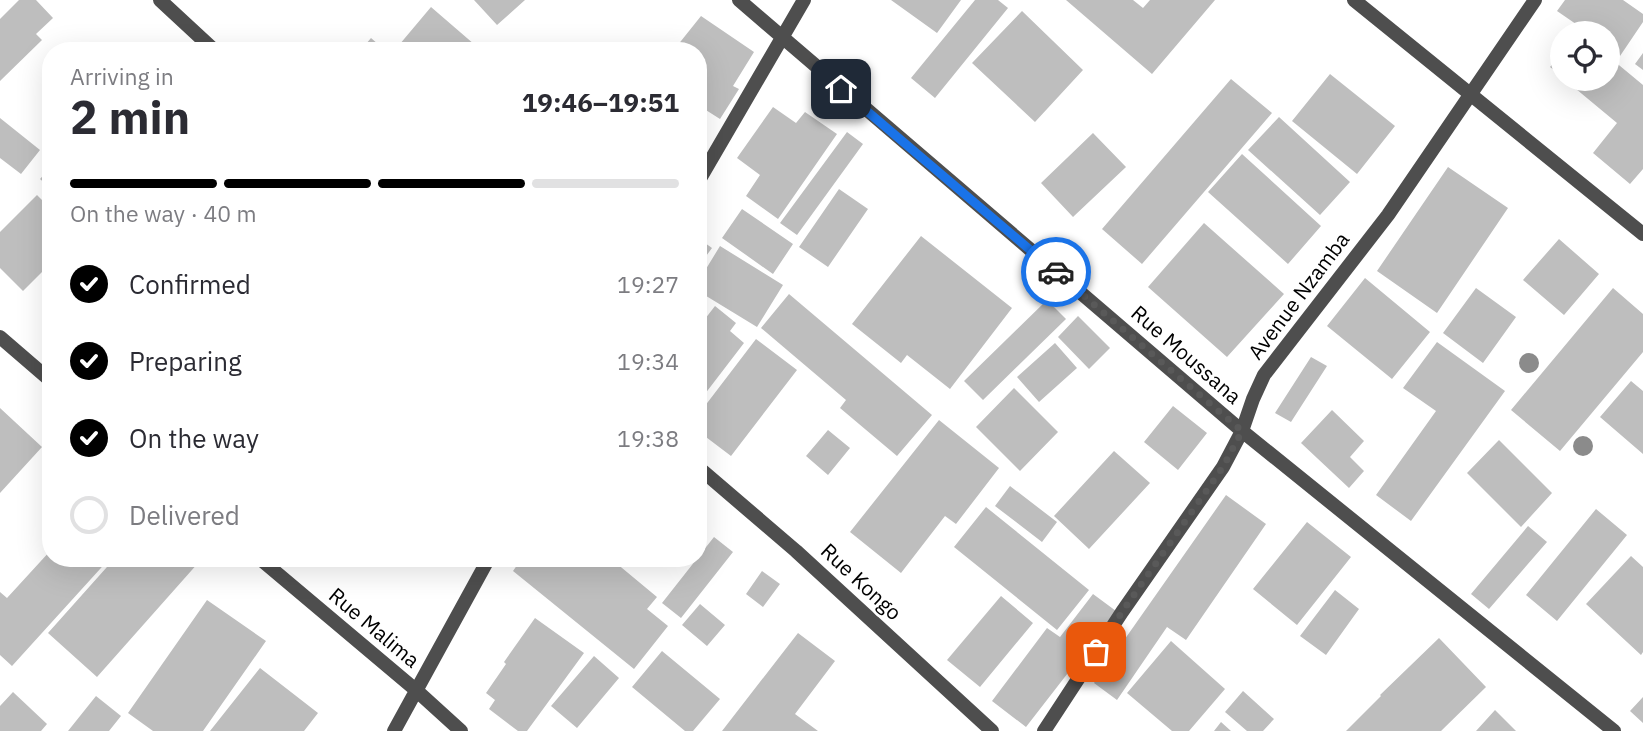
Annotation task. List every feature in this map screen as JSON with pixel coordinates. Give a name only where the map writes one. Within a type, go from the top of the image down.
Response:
[{"type":"street","points":[[160,0],[205,42]]},
{"type":"street","name":"Rue Moussana","points":[[739,0],[1242,431],[1614,731]]},
{"type":"street","points":[[707,167],[804,0]]},
{"type":"street","points":[[1354,0],[1643,234]]},
{"type":"street","name":"Avenue Nzamba","points":[[1044,731],[1122,612],[1223,467],[1242,431],[1252,399],[1264,375],[1388,215],[1535,0]]},
{"type":"street","points":[[0,337],[42,373]]},
{"type":"street","name":"Rue Kongo","points":[[707,475],[796,551],[992,731]]},
{"type":"street","name":"Rue Malima","points":[[270,567],[461,731]]},
{"type":"street","points":[[394,731],[484,567]]},
{"type":"building","points":[[19,0],[36,0],[53,18],[36,34],[42,40],[0,81],[0,19]]},
{"type":"building","points":[[474,0],[525,0],[497,25]]},
{"type":"building","points":[[891,0],[961,0],[937,33]]},
{"type":"building","points":[[975,0],[998,0],[1008,8],[935,98],[911,78]]},
{"type":"building","points":[[1066,0],[1133,0],[1143,8],[1150,0],[1215,0],[1152,74]]},
{"type":"building","points":[[1565,0],[1623,0],[1643,14],[1643,22],[1620,56],[1620,21],[1572,21],[1557,11]]},
{"type":"building","points":[[431,7],[472,42],[402,42]]},
{"type":"building","points":[[1022,11],[1083,70],[1035,122],[972,63]]},
{"type":"building","points":[[701,16],[754,52],[733,86],[739,89],[720,119],[707,111],[707,42],[680,42]]},
{"type":"building","points":[[1643,53],[1643,70],[1635,64]]},
{"type":"building","points":[[1620,66],[1643,85],[1643,169],[1630,184],[1593,153],[1617,123],[1578,91],[1620,91]]},
{"type":"building","points":[[1330,74],[1395,126],[1357,174],[1292,121]]},
{"type":"building","points":[[1231,79],[1272,113],[1142,264],[1102,229]]},
{"type":"building","points":[[773,107],[796,123],[805,112],[837,134],[778,219],[746,196],[760,175],[737,158]]},
{"type":"building","points":[[1279,117],[1350,182],[1320,215],[1248,150]]},
{"type":"building","points":[[0,118],[40,150],[21,174],[0,158]]},
{"type":"building","points":[[847,132],[863,144],[797,235],[780,223]]},
{"type":"building","points":[[1093,133],[1126,167],[1073,217],[1041,183]]},
{"type":"building","points":[[1242,154],[1321,226],[1288,264],[1208,192]]},
{"type":"building","points":[[1448,167],[1508,208],[1437,313],[1377,271]]},
{"type":"building","points":[[839,189],[868,209],[828,267],[799,247]]},
{"type":"building","points":[[37,195],[42,200],[42,272],[23,291],[0,268],[0,232]]},
{"type":"building","points":[[742,209],[793,244],[773,274],[722,238]]},
{"type":"building","points":[[1204,223],[1284,294],[1227,357],[1148,287]]},
{"type":"building","points":[[921,236],[1012,308],[950,389],[907,355],[901,363],[852,324]]},
{"type":"building","points":[[1559,239],[1599,274],[1564,315],[1523,280]]},
{"type":"building","points":[[720,246],[783,285],[757,327],[707,296],[707,267]]},
{"type":"building","points":[[1365,278],[1430,332],[1392,379],[1327,326]]},
{"type":"building","points":[[1476,288],[1516,317],[1483,363],[1443,333]]},
{"type":"building","points":[[1613,288],[1643,314],[1643,352],[1560,451],[1511,410]]},
{"type":"building","points":[[789,294],[932,415],[897,456],[840,408],[846,400],[761,328]]},
{"type":"building","points":[[1047,300],[1066,319],[983,400],[964,381]]},
{"type":"building","points":[[715,306],[736,323],[730,331],[744,343],[707,391],[707,316]]},
{"type":"building","points":[[1078,316],[1110,348],[1089,369],[1058,337]]},
{"type":"building","points":[[756,339],[797,370],[731,456],[707,438],[707,403]]},
{"type":"building","points":[[1437,342],[1505,391],[1411,521],[1376,495],[1436,411],[1403,388]]},
{"type":"building","points":[[1055,343],[1077,368],[1039,402],[1017,377]]},
{"type":"building","points":[[1311,357],[1327,366],[1291,422],[1275,413]]},
{"type":"building","points":[[1631,381],[1643,391],[1643,454],[1600,417]]},
{"type":"building","points":[[1014,388],[1058,432],[1020,471],[976,427]]},
{"type":"building","points":[[1173,406],[1207,433],[1178,470],[1144,442]]},
{"type":"building","points":[[0,408],[42,447],[0,493]]},
{"type":"building","points":[[1332,410],[1364,441],[1350,457],[1364,471],[1349,488],[1301,443]]},
{"type":"building","points":[[939,420],[999,468],[956,524],[945,516],[901,573],[850,532]]},
{"type":"building","points":[[828,430],[850,448],[828,475],[806,456]]},
{"type":"building","points":[[1499,440],[1552,493],[1521,527],[1467,473]]},
{"type":"building","points":[[1114,451],[1150,483],[1089,549],[1054,516]]},
{"type":"building","points":[[1010,486],[1057,522],[1042,542],[995,506]]},
{"type":"building","points":[[1226,495],[1266,524],[1186,640],[1167,627],[1117,700],[1094,683]]},
{"type":"building","points":[[986,507],[1089,590],[1057,630],[954,547]]},
{"type":"building","points":[[1596,509],[1627,535],[1557,621],[1526,595]]},
{"type":"building","points":[[1307,522],[1351,557],[1297,625],[1253,589]]},
{"type":"building","points":[[1528,526],[1547,542],[1489,609],[1471,594]]},
{"type":"building","points":[[714,537],[733,552],[681,618],[662,603],[690,567],[707,567],[707,546]]},
{"type":"building","points":[[1631,556],[1643,567],[1641,655],[1586,604]]},
{"type":"building","points":[[42,560],[42,567],[102,567],[12,666],[0,655],[0,592],[7,598]]},
{"type":"building","points":[[107,567],[195,567],[97,677],[48,633]]},
{"type":"building","points":[[516,567],[621,567],[657,597],[647,609],[668,626],[634,669],[513,571]]},
{"type":"building","points":[[762,571],[780,584],[763,607],[746,594]]},
{"type":"building","points":[[1335,590],[1359,609],[1326,655],[1300,636]]},
{"type":"building","points":[[1093,594],[1116,611],[1026,727],[992,701],[1047,628],[1060,637]]},
{"type":"building","points":[[1001,596],[1033,623],[980,687],[947,660]]},
{"type":"building","points":[[207,600],[266,641],[203,731],[153,731],[128,713]]},
{"type":"building","points":[[700,604],[725,625],[707,646],[682,625]]},
{"type":"building","points":[[535,618],[584,653],[527,731],[518,731],[489,709],[495,700],[486,693]]},
{"type":"building","points":[[798,633],[835,661],[795,714],[818,731],[722,731]]},
{"type":"building","points":[[1439,638],[1486,687],[1441,731],[1346,731],[1380,695]]},
{"type":"building","points":[[1171,641],[1225,689],[1189,731],[1172,731],[1127,693]]},
{"type":"building","points":[[662,651],[720,699],[693,731],[685,731],[632,687]]},
{"type":"building","points":[[594,656],[619,678],[577,728],[551,706]]},
{"type":"building","points":[[260,668],[318,713],[304,731],[210,731]]},
{"type":"building","points":[[1243,691],[1274,719],[1263,731],[1247,731],[1225,712]]},
{"type":"building","points":[[13,692],[47,724],[41,731],[0,731],[0,706]]},
{"type":"building","points":[[96,696],[121,716],[109,731],[68,731]]},
{"type":"building","points":[[1643,697],[1643,723],[1630,711]]},
{"type":"building","points":[[1495,710],[1516,731],[1476,731]]},
{"type":"building","points":[[1221,722],[1231,731],[1214,731]]},
{"type":"way so far","points":[[1056,272],[1242,431],[1223,467],[1096,652]]},
{"type":"route","points":[[841,89],[1056,272]]}]
